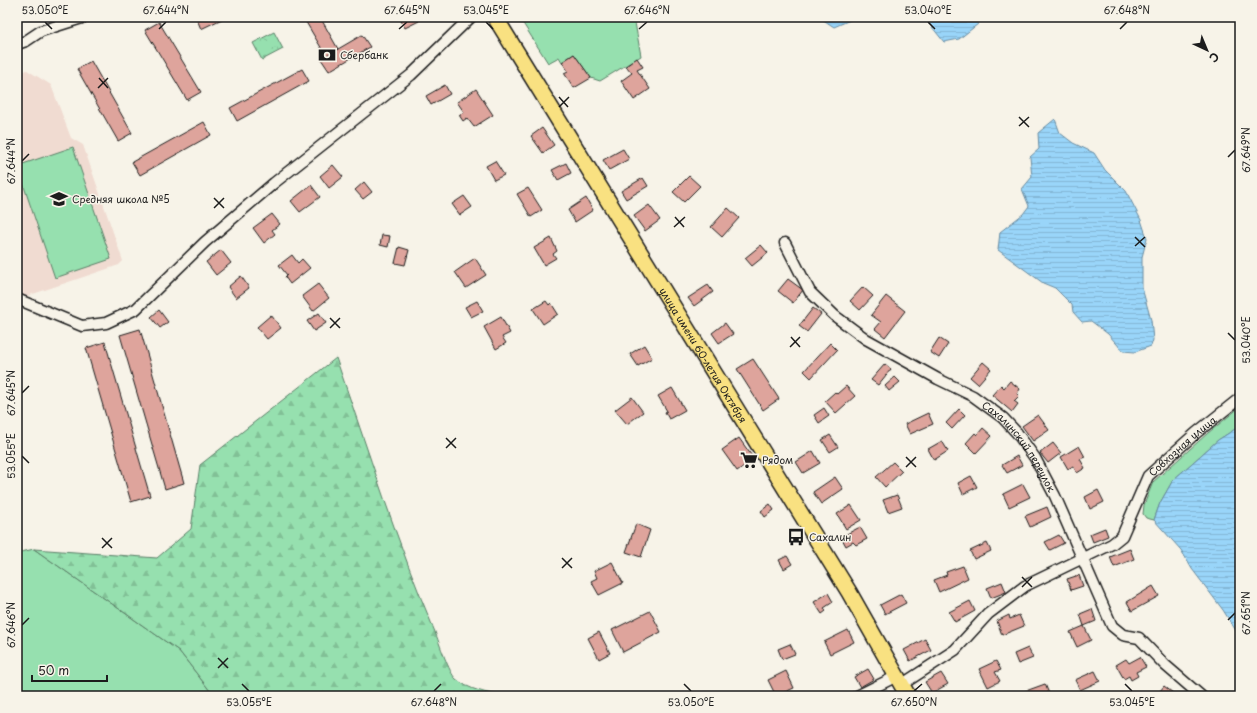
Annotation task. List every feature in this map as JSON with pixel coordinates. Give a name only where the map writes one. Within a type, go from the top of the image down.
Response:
[{"type":"main road","name":"улица имени 60-летия Октября","points":[[495,17],[845,585],[902,686]]},
{"type":"street","points":[[17,44],[26,41],[41,31],[85,17]]},
{"type":"street","points":[[17,299],[82,326],[106,323],[136,309],[205,242],[274,183],[411,75],[471,17]]},
{"type":"street","name":"Сахалинский переулок","points":[[785,243],[810,292],[835,316],[866,339],[938,379],[973,396],[1003,418],[1035,458],[1055,496],[1112,626],[1123,635],[1139,638],[1165,665],[1201,696]]},
{"type":"street","name":"Совхозная улица","points":[[857,696],[902,686],[955,650],[988,614],[1025,586],[1112,544],[1122,536],[1148,476],[1196,433],[1240,398]]},
{"type":"shaded area","name":"Средняя школа №5","points":[[27,70],[51,85],[71,138],[83,145],[123,261],[119,265],[24,297],[17,294],[17,74]]},
{"type":"green space","points":[[519,17],[634,17],[641,56],[600,81],[591,78],[574,54],[562,62],[559,57],[548,63]]},
{"type":"green space","points":[[274,32],[283,49],[262,60],[253,43]]},
{"type":"green space","points":[[73,147],[111,259],[55,278],[17,166]]},
{"type":"green space","points":[[336,358],[395,530],[450,671],[456,679],[467,686],[491,694],[503,696],[214,696],[179,651],[34,549],[157,558],[191,529],[200,465]]},
{"type":"green space","points":[[1240,407],[1240,426],[1218,440],[1173,480],[1160,503],[1154,520],[1146,518],[1143,514],[1144,505],[1153,482],[1208,433]]},
{"type":"green space","points":[[34,549],[179,651],[214,696],[17,696],[17,553]]},
{"type":"water","points":[[819,17],[857,17],[834,27]]},
{"type":"water","points":[[924,17],[975,17],[978,24],[959,39],[944,42]]},
{"type":"water","points":[[1055,119],[1060,133],[1073,143],[1094,153],[1105,170],[1126,191],[1141,220],[1147,238],[1142,257],[1142,288],[1151,320],[1153,340],[1151,346],[1135,352],[1123,351],[1108,334],[1091,321],[1082,322],[1073,312],[1072,305],[1055,288],[1043,283],[998,250],[1000,232],[1023,214],[1029,206],[1022,189],[1032,177],[1030,157],[1039,149],[1038,133]]},
{"type":"water","points":[[1240,426],[1240,637],[1223,610],[1192,569],[1181,550],[1154,520],[1160,503],[1173,480],[1218,440]]},
{"type":"building","points":[[196,17],[226,17],[201,29]]},
{"type":"building","points":[[303,17],[320,17],[338,49],[326,56]]},
{"type":"building","points":[[399,17],[416,17],[419,21],[405,28]]},
{"type":"building","points":[[159,22],[201,92],[187,100],[145,30]]},
{"type":"building","points":[[362,35],[370,47],[329,71],[321,59]]},
{"type":"building","points":[[574,54],[591,78],[574,88],[564,73],[568,71],[562,62]]},
{"type":"building","points":[[637,58],[643,67],[637,70],[650,89],[634,100],[621,81],[632,73],[626,66]]},
{"type":"building","points":[[91,61],[132,133],[118,141],[77,69]]},
{"type":"building","points":[[302,69],[309,81],[237,121],[230,108]]},
{"type":"building","points":[[445,85],[450,94],[431,105],[426,96]]},
{"type":"building","points":[[476,89],[493,115],[474,127],[467,118],[463,121],[459,115],[464,112],[457,102]]},
{"type":"building","points":[[204,122],[211,135],[140,175],[132,162]]},
{"type":"building","points":[[542,128],[554,145],[543,153],[531,136]]},
{"type":"building","points":[[623,149],[629,159],[609,170],[603,160]]},
{"type":"building","points":[[495,161],[504,175],[494,180],[486,166]]},
{"type":"building","points":[[566,163],[571,173],[558,180],[552,170]]},
{"type":"building","points":[[333,165],[343,177],[329,188],[320,176]]},
{"type":"building","points":[[689,176],[700,186],[684,202],[673,192]]},
{"type":"building","points":[[643,178],[648,186],[626,199],[621,191]]},
{"type":"building","points":[[364,182],[372,192],[363,199],[355,190]]},
{"type":"building","points":[[311,185],[320,197],[300,212],[291,201]]},
{"type":"building","points":[[528,188],[542,210],[531,217],[517,194]]},
{"type":"building","points":[[464,196],[472,207],[460,215],[452,204]]},
{"type":"building","points":[[586,198],[593,210],[575,222],[568,210]]},
{"type":"building","points":[[649,205],[660,220],[645,231],[634,216]]},
{"type":"building","points":[[728,208],[739,218],[722,237],[711,227]]},
{"type":"building","points":[[272,214],[280,224],[272,230],[275,234],[264,243],[253,228]]},
{"type":"building","points":[[382,235],[390,236],[388,247],[380,245]]},
{"type":"building","points":[[551,238],[557,251],[553,254],[556,258],[544,265],[534,248]]},
{"type":"building","points":[[761,245],[768,253],[752,266],[745,258]]},
{"type":"building","points":[[399,247],[409,250],[405,265],[395,263]]},
{"type":"building","points":[[221,250],[231,263],[216,275],[206,262]]},
{"type":"building","points":[[292,255],[298,263],[302,259],[310,268],[290,284],[285,277],[287,275],[279,265]]},
{"type":"building","points":[[475,258],[486,275],[466,288],[455,272]]},
{"type":"building","points":[[241,276],[249,288],[236,298],[228,287]]},
{"type":"building","points":[[788,279],[803,290],[793,303],[778,291]]},
{"type":"building","points":[[318,284],[329,298],[313,311],[302,296]]},
{"type":"building","points":[[708,285],[713,292],[694,306],[688,298]]},
{"type":"building","points":[[863,287],[873,296],[860,310],[850,301]]},
{"type":"building","points":[[886,296],[905,311],[885,337],[875,329],[881,322],[871,315]]},
{"type":"building","points":[[477,301],[483,311],[471,317],[465,307]]},
{"type":"building","points":[[546,301],[549,305],[551,303],[558,314],[543,324],[533,309]]},
{"type":"building","points":[[813,308],[821,314],[807,332],[799,326]]},
{"type":"building","points":[[159,310],[168,322],[160,328],[151,317]]},
{"type":"building","points":[[319,313],[326,323],[314,331],[307,321]]},
{"type":"building","points":[[271,315],[281,328],[267,339],[257,327]]},
{"type":"building","points":[[501,317],[510,333],[502,337],[506,343],[496,349],[484,327]]},
{"type":"building","points":[[725,323],[733,334],[719,343],[712,333]]},
{"type":"building","points":[[140,329],[184,483],[165,489],[120,335]]},
{"type":"building","points":[[939,338],[948,344],[939,358],[930,352]]},
{"type":"building","points":[[105,342],[150,496],[131,502],[86,348]]},
{"type":"building","points":[[830,343],[837,350],[811,378],[804,371]]},
{"type":"building","points":[[644,345],[652,358],[638,366],[630,354]]},
{"type":"building","points":[[753,359],[779,399],[763,410],[737,369]]},
{"type":"building","points":[[983,362],[991,369],[978,384],[970,377]]},
{"type":"building","points":[[885,364],[891,369],[878,385],[871,380]]},
{"type":"building","points":[[895,377],[900,382],[889,391],[885,386]]},
{"type":"building","points":[[1010,381],[1020,389],[1017,394],[1019,396],[1014,401],[1018,404],[1012,412],[992,395],[1001,385],[1004,388]]},
{"type":"building","points":[[846,386],[855,396],[836,413],[825,401],[835,392],[837,394]]},
{"type":"building","points":[[672,388],[685,410],[669,419],[665,412],[667,411],[658,396]]},
{"type":"building","points":[[632,397],[643,412],[627,424],[615,410]]},
{"type":"building","points":[[824,408],[829,416],[819,423],[814,415]]},
{"type":"building","points":[[959,409],[965,415],[952,429],[946,423]]},
{"type":"building","points":[[928,413],[933,424],[910,434],[905,424]]},
{"type":"building","points":[[1038,415],[1049,430],[1033,441],[1022,426]]},
{"type":"building","points":[[983,428],[992,436],[976,453],[966,443],[975,433],[977,435]]},
{"type":"building","points":[[830,435],[838,447],[830,452],[822,440]]},
{"type":"building","points":[[739,438],[754,459],[737,471],[722,450]]},
{"type":"building","points":[[942,441],[948,451],[934,460],[928,449]]},
{"type":"building","points":[[1053,443],[1061,453],[1048,463],[1040,453]]},
{"type":"building","points":[[1079,446],[1085,457],[1080,459],[1085,468],[1077,473],[1073,466],[1068,469],[1061,457]]},
{"type":"building","points":[[813,451],[820,463],[803,473],[796,462]]},
{"type":"building","points":[[1017,456],[1022,465],[1007,473],[1002,465]]},
{"type":"building","points":[[893,462],[902,471],[885,487],[876,477]]},
{"type":"building","points":[[971,476],[977,487],[963,494],[958,483]]},
{"type":"building","points":[[835,477],[843,489],[821,504],[813,492]]},
{"type":"building","points":[[1023,484],[1030,497],[1009,507],[1003,494]]},
{"type":"building","points":[[1098,490],[1104,502],[1090,509],[1085,497]]},
{"type":"building","points":[[897,495],[902,507],[888,512],[883,500]]},
{"type":"building","points":[[770,504],[774,510],[765,517],[761,511]]},
{"type":"building","points":[[851,505],[861,520],[846,529],[837,514]]},
{"type":"building","points":[[1047,507],[1051,517],[1030,527],[1025,516]]},
{"type":"building","points":[[636,524],[650,530],[641,557],[626,552]]},
{"type":"building","points":[[860,527],[867,539],[856,545],[853,542],[846,546],[841,537]]},
{"type":"building","points":[[1105,528],[1108,536],[1093,542],[1090,534]]},
{"type":"building","points":[[1059,535],[1064,543],[1050,550],[1045,542]]},
{"type":"building","points":[[987,543],[991,551],[974,559],[970,551]]},
{"type":"building","points":[[1130,549],[1134,559],[1114,567],[1110,557]]},
{"type":"building","points":[[787,556],[792,564],[784,569],[779,560]]},
{"type":"building","points":[[612,562],[623,583],[599,595],[591,581],[597,578],[594,571]]},
{"type":"building","points":[[963,566],[968,578],[939,592],[934,580],[947,575],[946,572]]},
{"type":"building","points":[[1079,575],[1083,586],[1071,590],[1067,579]]},
{"type":"building","points":[[1002,582],[1006,592],[991,598],[987,588]]},
{"type":"building","points":[[1153,586],[1159,596],[1132,611],[1127,602]]},
{"type":"building","points":[[828,593],[833,602],[824,608],[826,611],[822,614],[814,602]]},
{"type":"building","points":[[901,594],[906,603],[885,614],[880,605]]},
{"type":"building","points":[[970,601],[975,611],[955,622],[949,612]]},
{"type":"building","points":[[1092,609],[1096,621],[1084,626],[1080,614]]},
{"type":"building","points":[[650,611],[661,632],[623,652],[612,630]]},
{"type":"building","points":[[1009,615],[1010,619],[1019,615],[1024,626],[1002,635],[997,621]]},
{"type":"building","points":[[1084,626],[1091,640],[1077,647],[1070,632]]},
{"type":"building","points":[[848,630],[854,642],[830,654],[824,642]]},
{"type":"building","points":[[599,632],[610,653],[599,659],[588,638]]},
{"type":"building","points":[[925,639],[931,650],[910,661],[904,650]]},
{"type":"building","points":[[790,644],[795,654],[782,659],[778,649]]},
{"type":"building","points":[[1028,648],[1033,658],[1018,664],[1014,654]]},
{"type":"building","points":[[1140,657],[1146,667],[1136,672],[1138,676],[1131,680],[1129,676],[1124,679],[1116,665],[1126,659],[1129,663]]},
{"type":"building","points":[[996,661],[1001,670],[995,672],[1000,681],[988,687],[979,669]]},
{"type":"building","points":[[868,669],[874,679],[860,687],[854,677]]},
{"type":"building","points":[[786,671],[794,688],[776,696],[768,680]]},
{"type":"building","points":[[1095,671],[1100,681],[1080,690],[1075,680]]},
{"type":"building","points":[[941,673],[948,684],[932,693],[925,682]]},
{"type":"building","points":[[1045,684],[1050,696],[1024,696],[1023,692]]},
{"type":"building","points":[[1164,686],[1173,693],[1170,696],[1156,696]]},
{"type":"place","name":"Сбербанк","points":[[327,55]]},
{"type":"place","name":"Средняя школа №5","points":[[59,199]]},
{"type":"place","name":"Рядом","points":[[749,460]]},
{"type":"place","name":"Сахалин","points":[[796,537]]}]
